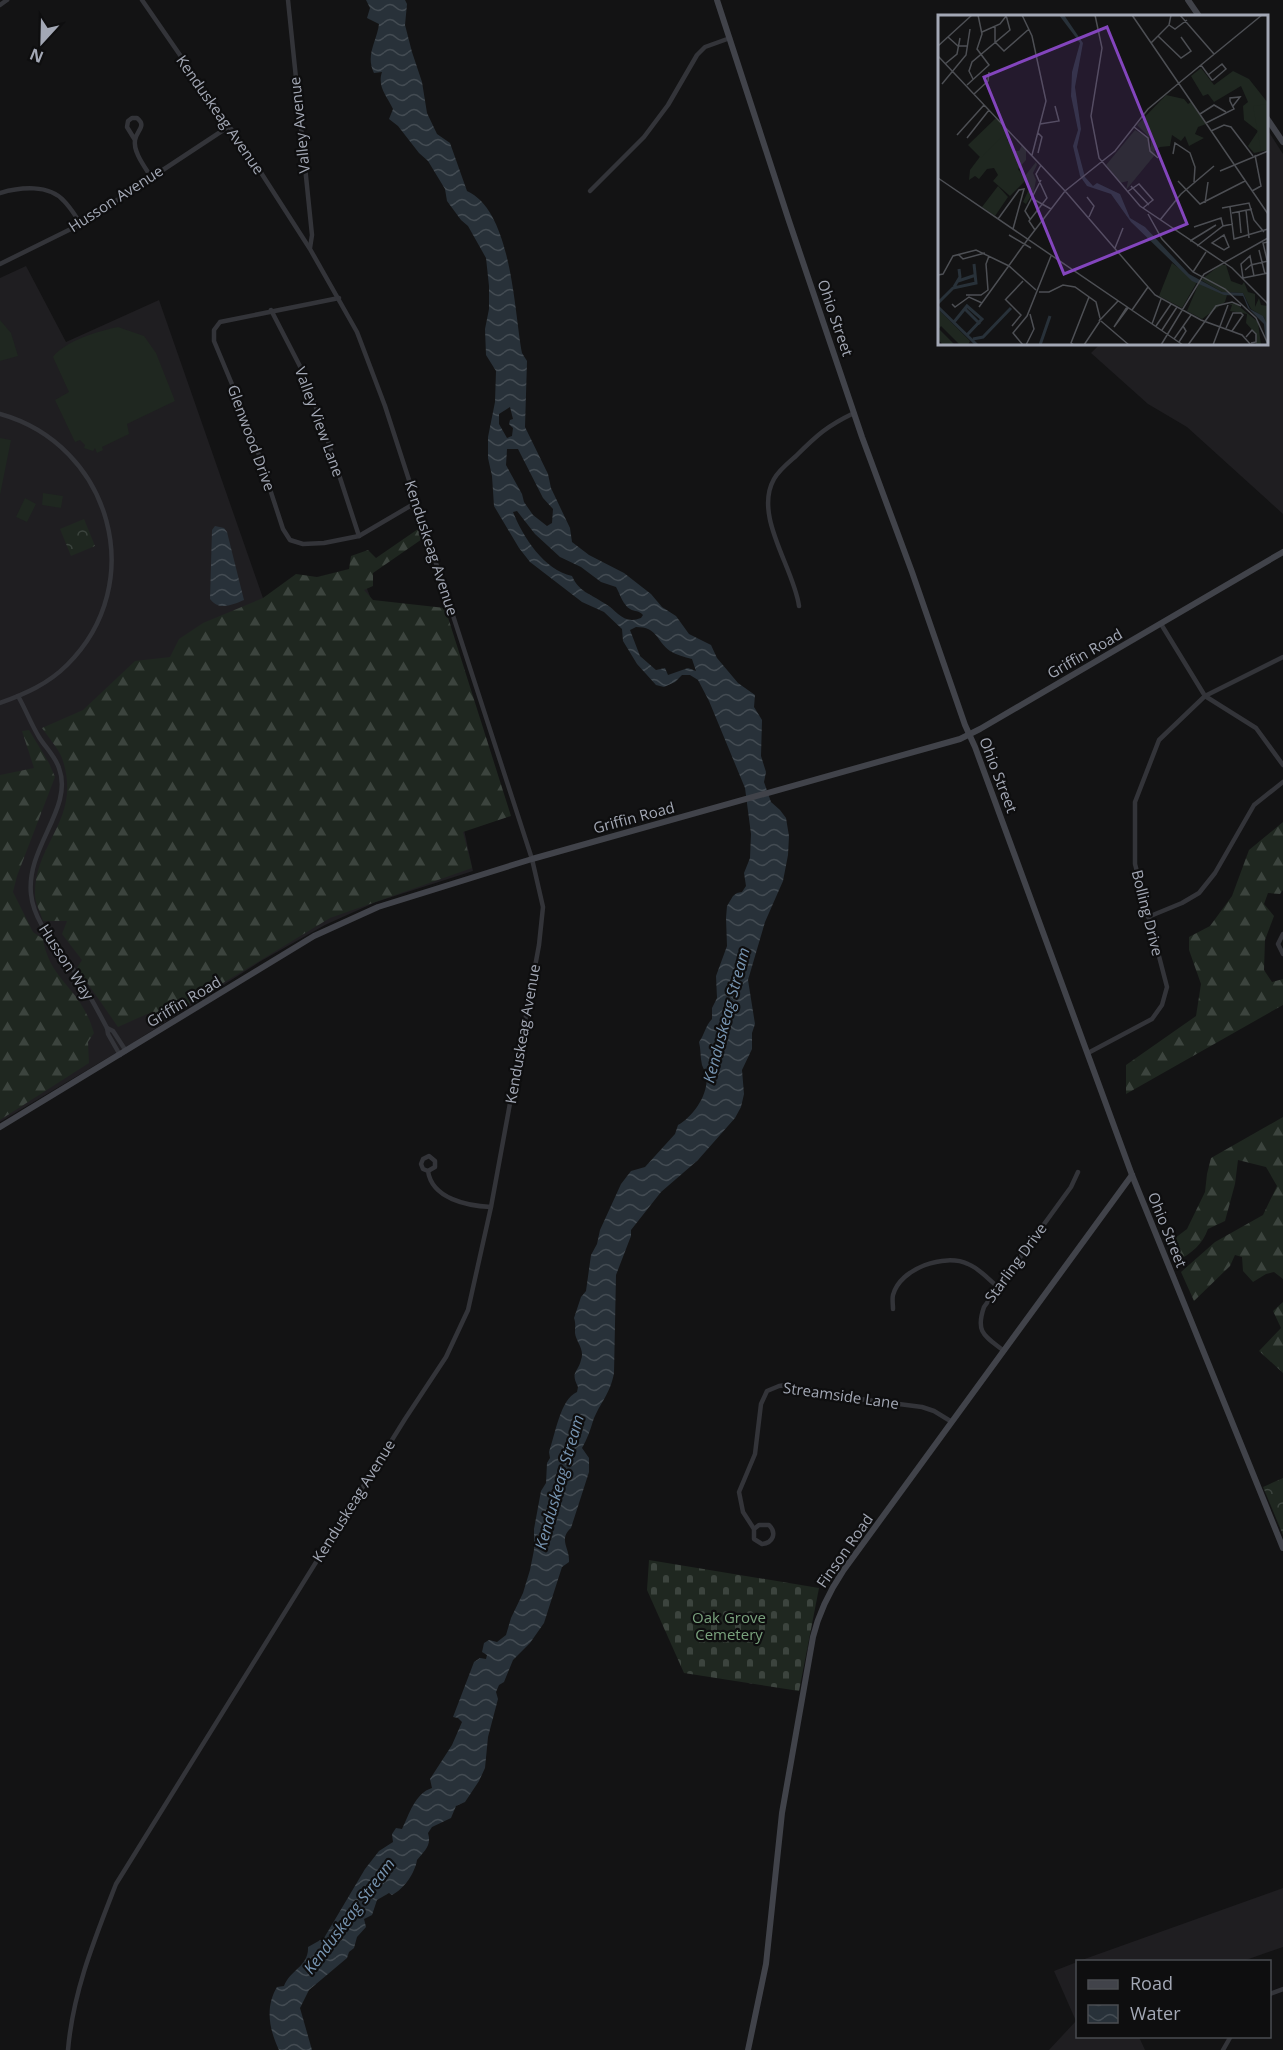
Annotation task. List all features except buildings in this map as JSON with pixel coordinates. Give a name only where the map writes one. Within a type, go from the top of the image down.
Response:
[{"type":"street","points":[[0,5],[7,0]]},
{"type":"street","name":"Kenduskeag Avenue","points":[[68,2050],[74,2006],[85,1963],[116,1884],[393,1439],[446,1358],[468,1310],[491,1207],[539,945],[543,907],[532,859],[417,502],[357,332],[310,249],[142,0]]},
{"type":"street","name":"Valley Avenue","points":[[288,0],[312,235],[310,249]]},
{"type":"street","name":"Ohio Street","points":[[717,0],[854,413],[964,725],[970,735],[1132,1175],[1283,1548]]},
{"type":"street","points":[[1188,0],[1198,15]]},
{"type":"street","points":[[590,191],[644,137],[668,105],[697,55],[705,47],[730,38]]},
{"type":"street","points":[[135,140],[142,127],[141,121],[132,118],[128,121],[127,127],[151,177]]},
{"type":"street","points":[[1268,120],[1283,142]]},
{"type":"street","name":"Husson Avenue","points":[[0,264],[81,224],[228,127]]},
{"type":"street","points":[[0,193],[20,188],[52,192],[63,200],[81,224]]},
{"type":"street","name":"Glenwood Drive","points":[[339,298],[220,322],[214,330],[214,341],[249,425],[283,529],[290,540],[303,544],[358,537],[417,502]]},
{"type":"street","name":"Valley View Lane","points":[[271,310],[304,374],[358,537]]},
{"type":"street","points":[[799,606],[797,591],[769,517],[767,503],[769,493],[774,478],[818,435],[832,423],[854,413]]},
{"type":"street","points":[[0,414],[22,422],[46,435],[84,472],[102,507],[110,533],[111,550],[110,577],[105,603],[90,636],[79,652],[59,672],[36,688],[0,702]]},
{"type":"street","name":"Griffin Road","points":[[0,1127],[314,936],[378,908],[532,859],[970,735],[1283,552]]},
{"type":"street","points":[[1161,624],[1204,696],[1256,728],[1283,765]]},
{"type":"street","name":"Bolling Drive","points":[[1088,1053],[1152,1019],[1162,1005],[1167,987],[1135,864],[1136,802],[1159,740],[1204,696],[1283,657]]},
{"type":"street","name":"Husson Way","points":[[18,696],[33,728],[59,767],[62,780],[62,793],[58,807],[35,856],[32,868],[31,895],[34,909],[41,924],[76,974],[107,1028],[108,1034],[123,1053]]},
{"type":"street","points":[[1148,917],[1182,903],[1199,893],[1215,873],[1254,805],[1283,782]]},
{"type":"street","points":[[1283,934],[1278,944],[1283,954]]},
{"type":"street","points":[[428,1171],[433,1186],[444,1193],[463,1203],[491,1207]]},
{"type":"street","name":"Starling Drive","points":[[1004,1351],[981,1330],[980,1321],[984,1307],[1071,1187],[1078,1172]]},
{"type":"street","name":"Finson Road","points":[[748,2050],[766,1964],[782,1813],[819,1614],[843,1571],[1132,1175]]},
{"type":"street","points":[[893,1309],[893,1295],[899,1283],[923,1266],[938,1260],[954,1260],[969,1264],[998,1287]]},
{"type":"street","name":"Streamside Lane","points":[[754,1529],[759,1524],[769,1526],[773,1531],[771,1541],[759,1544],[754,1539],[754,1529],[743,1512],[739,1492],[755,1454],[761,1404],[767,1391],[786,1385],[852,1398],[922,1407],[952,1422]]},
{"type":"shaded area","points":[[1268,131],[1283,154],[1283,514],[1187,427],[1148,404],[1091,353],[1099,345],[1268,345]]},
{"type":"shaded area","points":[[26,266],[66,342],[159,300],[263,598],[361,574],[463,825],[473,871],[376,902],[325,925],[261,961],[131,1044],[0,1122],[0,278]]},
{"type":"shaded area","points":[[1283,1888],[1283,1947],[1246,1960],[1082,1960]]},
{"type":"shaded area","points":[[1076,1962],[1076,2021],[1054,1971]]},
{"type":"shaded area","points":[[1076,2021],[1076,2038],[1139,2038],[1145,2050],[1049,2050]]},
{"type":"green space","points":[[0,320],[11,333],[18,356],[0,361]]},
{"type":"green space","points":[[118,327],[144,336],[156,353],[175,401],[127,424],[129,434],[102,447],[103,450],[97,453],[95,448],[93,451],[84,448],[85,445],[80,440],[75,442],[55,400],[69,392],[53,357],[65,346],[92,334]]},
{"type":"green space","points":[[0,438],[11,440],[0,495]]},
{"type":"green space","points":[[43,493],[63,496],[61,508],[42,505]]},
{"type":"green space","points":[[25,498],[36,504],[27,522],[16,517]]},
{"type":"green space","points":[[84,519],[95,546],[71,556],[60,529]]},
{"type":"green space","points":[[421,527],[425,537],[373,573],[373,586],[364,590],[373,600],[445,608],[511,816],[463,832],[472,868],[330,918],[172,1014],[147,1014],[118,1027],[77,968],[82,960],[62,934],[67,921],[43,921],[36,901],[37,876],[62,814],[67,779],[62,758],[42,728],[83,710],[135,661],[170,657],[179,639],[203,623],[263,598],[296,574],[317,577],[349,569],[351,556],[368,550],[376,558]]},
{"type":"green space","points":[[29,730],[55,777],[13,892],[33,932],[43,939],[46,952],[56,972],[82,1005],[94,1033],[88,1042],[89,1063],[0,1120],[0,775],[34,768],[22,731]]},
{"type":"green space","points":[[1283,822],[1283,890],[1280,894],[1268,893],[1264,904],[1274,916],[1265,940],[1264,970],[1272,982],[1283,979],[1283,1005],[1126,1094],[1126,1065],[1196,1016],[1201,984],[1189,950],[1189,937],[1210,926],[1232,896],[1249,850]]},
{"type":"green space","points":[[1283,1117],[1283,1279],[1274,1272],[1253,1282],[1243,1271],[1242,1257],[1235,1255],[1230,1266],[1194,1301],[1181,1272],[1215,1242],[1263,1215],[1277,1186],[1266,1167],[1238,1160],[1235,1184],[1225,1221],[1208,1229],[1196,1248],[1177,1261],[1167,1244],[1187,1229],[1205,1192],[1211,1158]]},
{"type":"green space","points":[[1283,1302],[1283,1373],[1259,1351],[1281,1328],[1273,1311]]},
{"type":"green space","points":[[1283,1478],[1283,1535],[1263,1487]]},
{"type":"green space","name":"Oak Grove Cemetery","points":[[649,1560],[819,1588],[799,1691],[684,1673],[647,1590]]},
{"type":"water","name":"Kenduskeag Stream","points":[[366,0],[405,0],[407,4],[405,25],[422,82],[427,113],[437,134],[450,143],[467,191],[482,202],[493,219],[502,240],[513,289],[522,353],[527,361],[525,427],[548,474],[551,488],[570,528],[572,542],[589,555],[624,573],[651,594],[662,607],[676,616],[689,634],[711,645],[717,658],[738,683],[755,695],[754,707],[762,720],[761,756],[766,772],[764,782],[771,802],[786,818],[789,836],[783,881],[765,922],[748,980],[755,1024],[752,1033],[752,1049],[742,1070],[744,1094],[741,1107],[735,1118],[698,1160],[661,1192],[631,1230],[631,1236],[616,1275],[614,1373],[610,1387],[582,1448],[589,1458],[589,1472],[571,1528],[565,1536],[569,1562],[562,1567],[544,1623],[530,1643],[513,1660],[504,1682],[499,1685],[496,1692],[498,1699],[488,1737],[485,1768],[465,1802],[456,1806],[451,1818],[432,1827],[428,1833],[428,1845],[417,1860],[405,1885],[392,1895],[389,1893],[377,1900],[372,1915],[364,1919],[366,1927],[357,1937],[354,1948],[349,1952],[347,1958],[309,1990],[300,2008],[312,2050],[279,2050],[270,2018],[271,2002],[277,1987],[284,1986],[306,1959],[308,1947],[324,1938],[365,1869],[379,1851],[393,1842],[392,1834],[396,1828],[402,1829],[417,1799],[432,1788],[430,1779],[452,1745],[462,1722],[453,1717],[474,1662],[480,1658],[486,1659],[487,1655],[482,1652],[484,1643],[489,1640],[497,1642],[506,1635],[523,1593],[534,1550],[534,1529],[541,1491],[546,1483],[549,1452],[562,1410],[571,1396],[577,1392],[575,1375],[582,1352],[575,1333],[574,1318],[581,1297],[586,1291],[591,1255],[621,1184],[631,1171],[645,1167],[675,1134],[678,1125],[695,1110],[703,1096],[707,1081],[701,1062],[699,1042],[712,1019],[712,1008],[717,998],[716,976],[727,946],[727,906],[733,896],[742,892],[746,886],[744,873],[750,858],[751,834],[745,788],[698,680],[690,675],[682,675],[675,682],[664,687],[656,685],[637,664],[623,641],[622,629],[604,612],[582,602],[530,562],[494,506],[488,458],[488,437],[495,402],[496,371],[486,355],[485,329],[489,309],[489,286],[486,258],[468,226],[447,201],[445,189],[428,161],[398,126],[389,119],[393,109],[383,91],[382,72],[374,73],[372,66],[371,54],[379,24],[367,18],[370,8]],"holes":[[[510,407],[513,419],[509,424],[513,428],[512,436],[507,438],[499,424],[499,414]],[[507,449],[518,449],[543,498],[553,509],[552,523],[547,526],[533,515],[506,465]],[[517,511],[535,534],[560,557],[581,567],[601,582],[616,587],[625,605],[641,613],[643,615],[641,618],[630,620],[621,616],[582,589],[572,576],[552,567],[529,542],[513,512]],[[636,627],[649,629],[670,651],[692,659],[696,671],[688,668],[668,675],[665,668],[656,670],[640,656],[630,630]]]},
{"type":"water","points":[[215,526],[224,528],[227,532],[244,600],[226,606],[217,605],[210,599],[212,530]]}]
